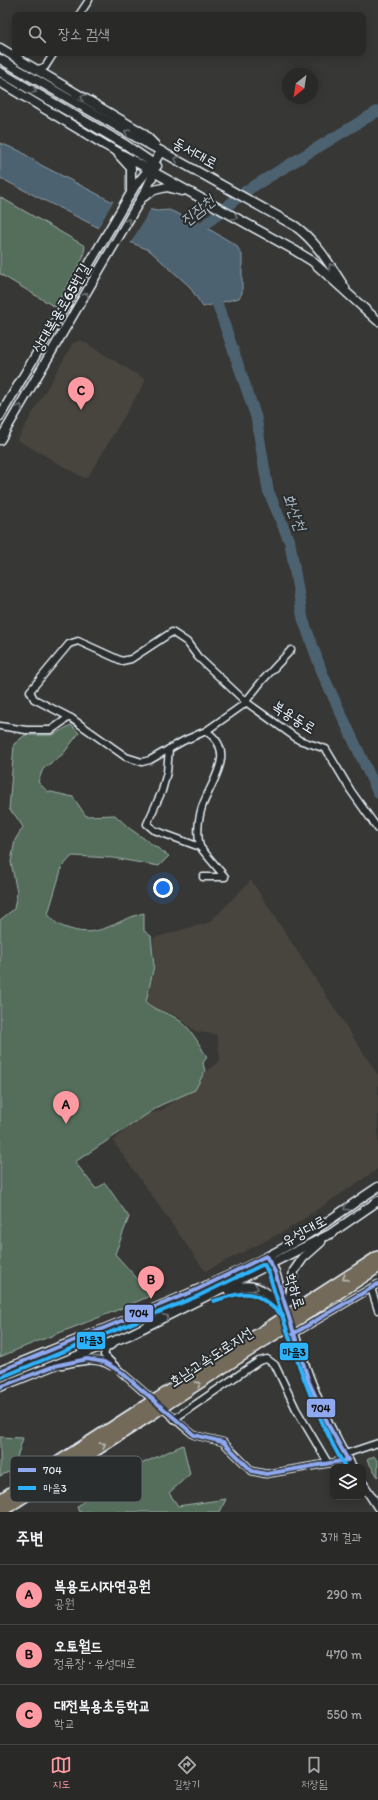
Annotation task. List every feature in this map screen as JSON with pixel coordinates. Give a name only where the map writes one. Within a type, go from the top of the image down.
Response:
[{"type":"highway","name":"호남고속도로지선","points":[[73,1456],[162,1402],[311,1305],[378,1257]]},
{"type":"highway","name":"호남고속도로지선","points":[[311,1305],[378,1268]]},
{"type":"highway","name":"호남고속도로지선","points":[[82,1456],[150,1409]]},
{"type":"highway","name":"호남고속도로지선","points":[[0,1500],[10,1494]]},
{"type":"highway","name":"호남고속도로지선","points":[[0,1512],[15,1502]]},
{"type":"street","points":[[81,12],[88,0]]},
{"type":"street","points":[[0,48],[12,55]]},
{"type":"street","points":[[0,82],[105,145],[152,167],[161,151],[143,133],[14,56]]},
{"type":"street","points":[[38,69],[45,67],[52,56]]},
{"type":"street","name":"동서대로","points":[[0,59],[295,226],[308,235],[320,249],[352,299]]},
{"type":"street","name":"동서대로","points":[[0,72],[126,145],[166,178],[312,261],[378,322]]},
{"type":"street","points":[[105,145],[123,159],[131,168],[132,188]]},
{"type":"street","name":"상대복용로65번길","points":[[0,416],[100,246],[132,188],[152,167]]},
{"type":"street","name":"상대복용로65번길","points":[[0,440],[141,199],[146,190],[152,167]]},
{"type":"street","points":[[141,199],[147,197],[154,190],[167,187],[196,195]]},
{"type":"street","name":"복용동로","points":[[71,718],[34,699],[30,694],[30,691],[69,644],[78,641],[122,661],[131,660],[172,632],[186,642],[198,657],[246,702],[299,740],[326,750],[351,791],[378,829]]},
{"type":"street","points":[[0,726],[26,730],[51,730],[68,718],[71,718],[117,752],[135,761],[142,762],[150,760],[182,741],[206,731],[246,702],[262,681],[291,650]]},
{"type":"street","points":[[200,847],[198,824],[202,808],[220,766],[221,753],[220,744],[215,737],[206,731]]},
{"type":"street","points":[[169,749],[167,772],[162,791],[147,824],[154,830],[200,847],[225,877],[203,877]]},
{"type":"street","name":"유성대로","points":[[0,1371],[196,1290],[266,1256],[301,1238],[378,1187]]},
{"type":"street","name":"유성대로","points":[[0,1387],[130,1335],[330,1234],[378,1201]]},
{"type":"street","points":[[206,1297],[241,1286],[258,1287],[287,1311],[294,1271],[303,1258],[330,1234]]},
{"type":"street","name":"학하로","points":[[266,1256],[275,1272],[309,1382],[330,1428],[348,1460]]},
{"type":"street","points":[[293,1334],[378,1284]]},
{"type":"street","points":[[371,1288],[378,1310]]},
{"type":"street","points":[[130,1335],[110,1345],[104,1351],[104,1355],[121,1372],[194,1435],[223,1442],[244,1464],[257,1473],[266,1474],[348,1460],[378,1443]]},
{"type":"street","points":[[54,1366],[87,1359],[104,1362],[121,1372]]},
{"type":"street","points":[[174,1419],[259,1361],[267,1359],[275,1365],[296,1409],[328,1463]]},
{"type":"street","points":[[366,1489],[378,1507]]},
{"type":"shaded area","points":[[81,340],[146,380],[88,477],[84,478],[17,440],[73,343]]},
{"type":"shaded area","points":[[251,880],[378,1075],[378,1169],[287,1230],[205,1271],[113,1141],[140,1116],[162,1110],[220,1060],[217,1035],[195,1031],[177,1016],[154,1008],[147,1001],[155,967],[153,938],[210,922]]},
{"type":"green space","points":[[0,197],[85,246],[83,258],[55,307],[0,274]]},
{"type":"green space","points":[[71,725],[79,733],[63,754],[43,769],[38,782],[47,791],[73,797],[86,816],[115,815],[129,828],[169,856],[159,866],[113,858],[72,856],[62,867],[48,914],[58,924],[70,929],[90,932],[108,927],[144,913],[144,931],[151,936],[154,966],[146,1002],[176,1018],[186,1026],[207,1057],[203,1063],[205,1071],[195,1090],[161,1105],[75,1162],[96,1189],[105,1183],[129,1217],[115,1254],[152,1295],[0,1357],[0,920],[14,909],[17,893],[11,862],[15,840],[23,827],[15,815],[9,810],[14,744],[25,735],[53,735]]},
{"type":"green space","points":[[0,1437],[23,1438],[17,1456],[10,1456],[10,1471],[0,1476]]},
{"type":"green space","points":[[183,1445],[190,1474],[169,1493],[178,1506],[226,1499],[220,1512],[79,1512],[77,1507],[83,1502],[142,1502],[142,1464]]},
{"type":"green space","points":[[374,1456],[378,1462],[378,1477],[367,1460]]},
{"type":"water","points":[[0,143],[20,151],[41,165],[111,201],[157,211],[169,210],[195,221],[236,245],[242,255],[242,293],[239,298],[203,307],[189,286],[149,250],[115,236],[0,178]]},
{"type":"pier","points":[[114,200],[151,208],[130,244],[97,230]]},
{"type":"waterway","name":"진잠천","points":[[193,235],[244,192],[378,111]]},
{"type":"waterway","name":"화산천","points":[[213,291],[256,417],[268,490],[290,543],[303,619],[323,675],[378,793]]},
{"type":"transit line","name":"704","points":[[0,1371],[196,1290],[266,1256],[275,1272],[309,1382],[330,1428],[348,1460],[266,1474],[252,1471],[223,1442],[194,1435],[121,1372],[104,1362],[87,1359],[54,1366],[0,1387]]},
{"type":"transit line","name":"마을3","points":[[2,1377],[198,1296],[264,1264],[269,1274],[293,1348],[311,1397],[321,1421],[343,1464]]},
{"type":"transit line","name":"704","points":[[293,1334],[378,1284]]},
{"type":"transit line","name":"마을3","points":[[214,1301],[236,1295],[251,1294],[265,1301],[283,1316]]},
{"type":"place","name":"대전복용초등학교","points":[[81,410]]},
{"type":"place","name":"복용도시자연공원","points":[[66,1124]]},
{"type":"place","name":"오토월드","points":[[151,1299]]}]
